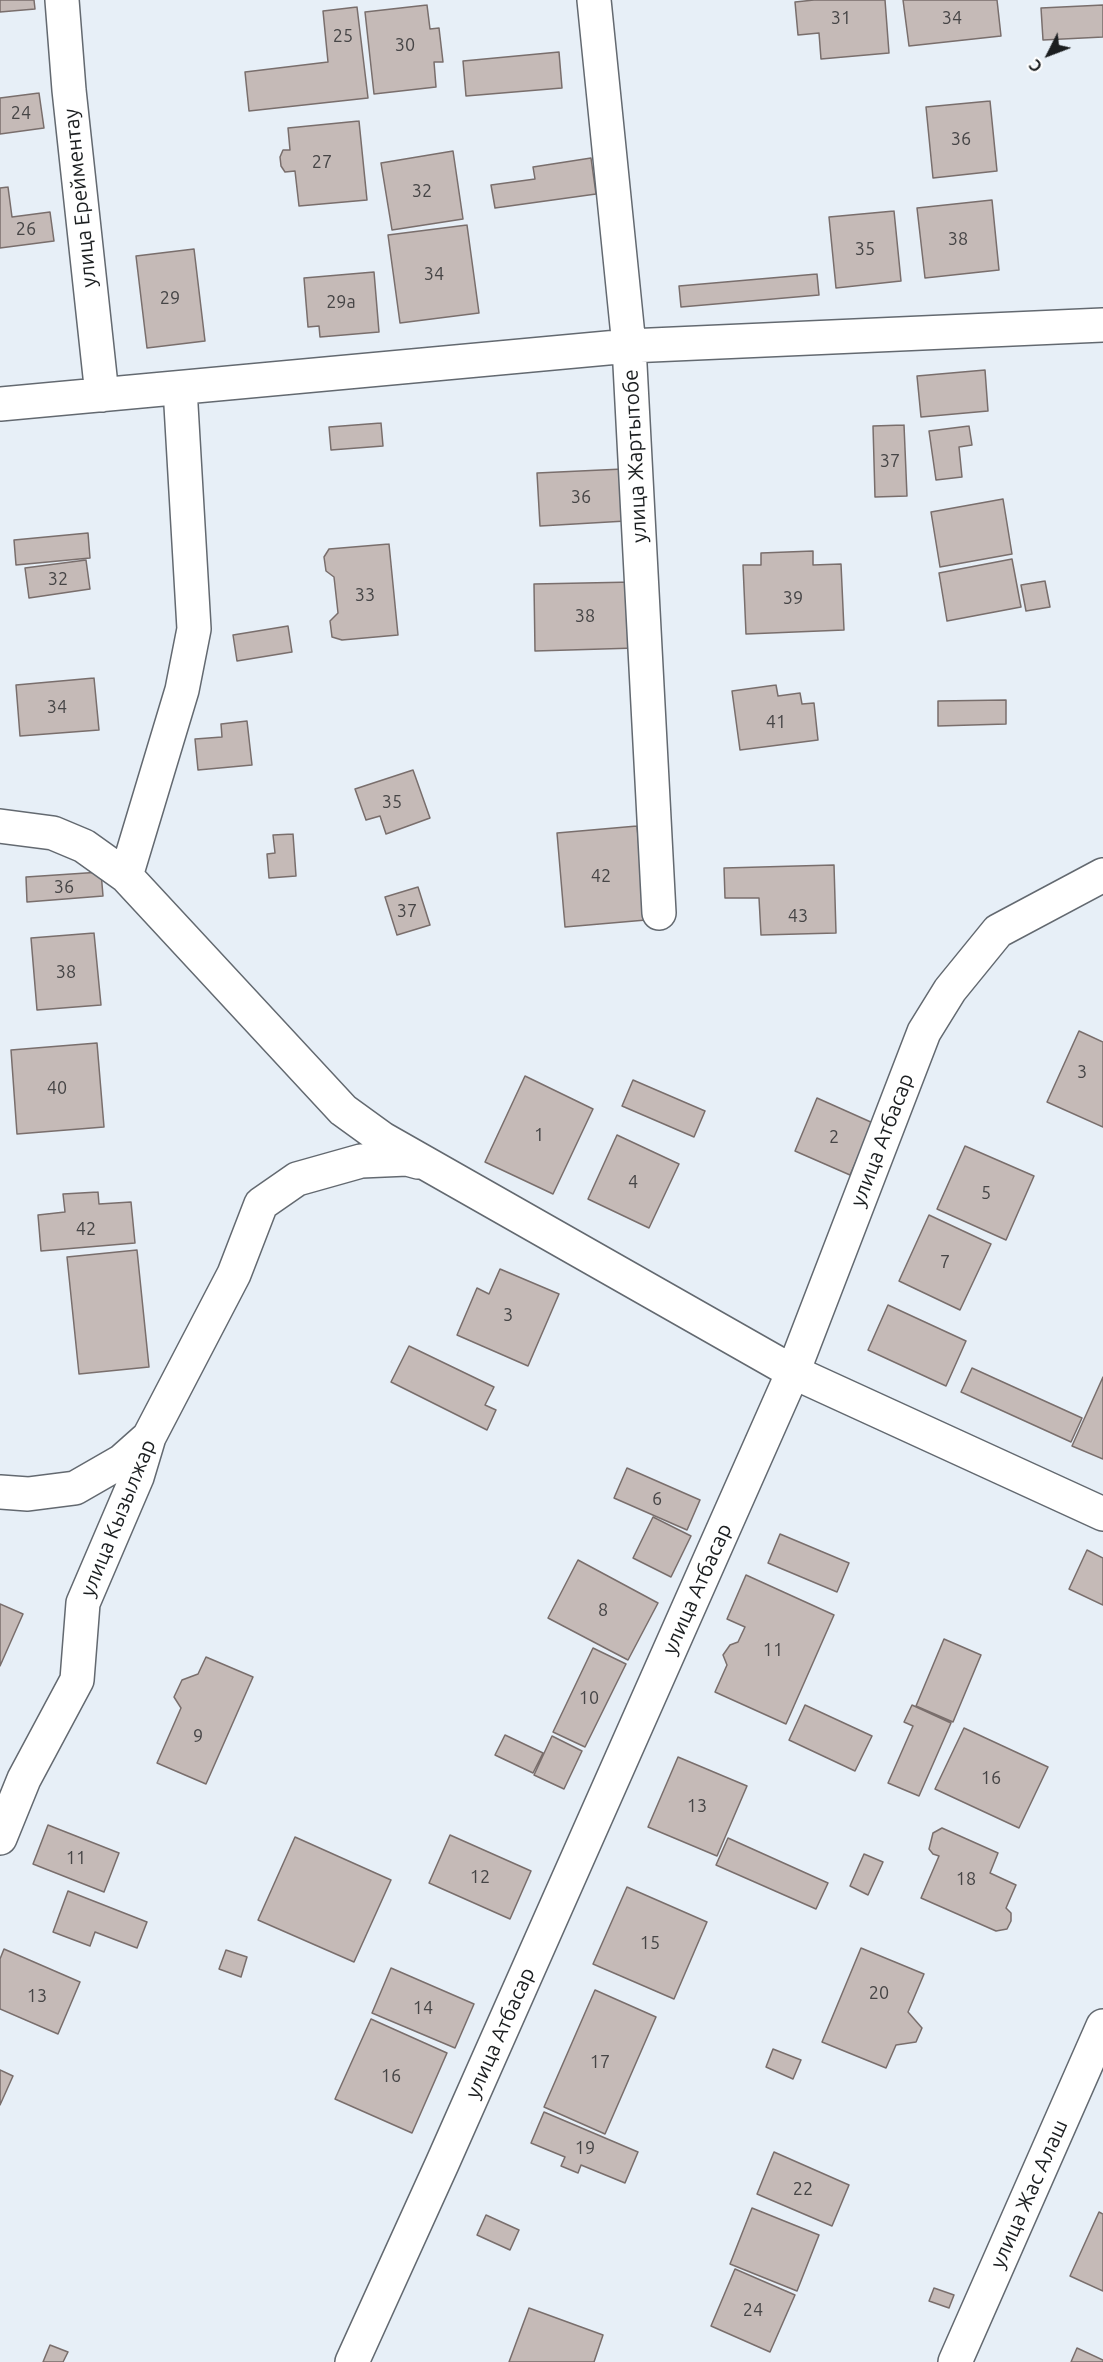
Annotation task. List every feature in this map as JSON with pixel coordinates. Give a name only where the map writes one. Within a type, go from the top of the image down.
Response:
[{"type":"street","name":"улица Ерейментау","points":[[62,0],[69,90],[102,395]]},
{"type":"street","name":"улица Жартытобе","points":[[594,0],[629,346],[659,913]]},
{"type":"street","points":[[0,404],[629,346],[1103,325]]},
{"type":"street","points":[[126,876],[182,690],[194,629],[180,388]]},
{"type":"street","points":[[0,826],[53,833],[84,846],[126,876],[343,1110],[383,1139],[793,1372],[1103,1514]]},
{"type":"street","name":"улица Атбасар","points":[[352,2362],[793,1372],[924,1032],[950,990],[998,931],[1103,875]]},
{"type":"street","name":"улица Кызылжар","points":[[0,1838],[10,1784],[77,1680],[83,1603],[137,1477],[149,1437],[234,1274],[261,1204],[297,1179],[361,1161],[407,1159],[430,1165]]},
{"type":"street","points":[[0,1492],[28,1494],[75,1488],[122,1461],[149,1437]]},
{"type":"street","name":"улица Жас Алаш","points":[[956,2362],[1103,2026]]},
{"type":"building","points":[[0,0],[34,0],[35,9],[0,12]]},
{"type":"building","points":[[885,0],[889,53],[821,59],[819,33],[798,35],[795,2]]},
{"type":"building","points":[[903,0],[997,0],[1001,36],[909,46]]},
{"type":"building","points":[[427,5],[430,29],[439,28],[443,62],[434,62],[436,87],[374,94],[365,12]]},
{"type":"building","points":[[1103,5],[1103,37],[1043,40],[1041,8]]},
{"type":"building","points":[[357,7],[368,98],[249,111],[245,72],[328,62],[323,11]]},
{"type":"building","points":[[559,52],[562,88],[466,96],[463,61]]},
{"type":"building","points":[[39,93],[44,128],[0,134],[0,98]]},
{"type":"building","points":[[990,101],[997,171],[933,178],[926,107]]},
{"type":"building","points":[[359,121],[367,200],[299,206],[295,171],[285,172],[281,166],[280,157],[283,150],[290,150],[288,128]]},
{"type":"building","points":[[453,151],[463,219],[392,230],[381,163]]},
{"type":"building","points":[[591,158],[596,194],[495,208],[491,185],[535,179],[533,167]]},
{"type":"building","points":[[8,187],[12,217],[50,212],[54,241],[0,248],[0,188]]},
{"type":"building","points":[[992,200],[999,270],[925,278],[917,208]]},
{"type":"building","points":[[894,211],[901,281],[836,288],[829,217]]},
{"type":"building","points":[[467,225],[479,313],[400,323],[388,235]]},
{"type":"building","points":[[194,249],[205,341],[147,348],[136,256]]},
{"type":"building","points":[[374,272],[379,332],[320,337],[319,326],[308,327],[304,278]]},
{"type":"building","points":[[817,274],[819,295],[681,307],[679,286]]},
{"type":"building","points":[[985,370],[988,411],[921,417],[917,376]]},
{"type":"building","points":[[381,423],[383,446],[331,450],[329,427]]},
{"type":"building","points":[[904,425],[907,496],[875,497],[873,426]]},
{"type":"building","points":[[969,426],[972,445],[959,447],[962,477],[936,480],[929,431]]},
{"type":"building","points":[[623,469],[626,521],[540,526],[537,473]]},
{"type":"building","points":[[1003,499],[1012,554],[940,567],[931,512]]},
{"type":"building","points":[[88,533],[90,558],[16,565],[14,540]]},
{"type":"building","points":[[389,544],[398,635],[342,640],[332,637],[330,621],[338,613],[334,577],[326,571],[324,557],[329,549]]},
{"type":"building","points":[[813,551],[813,565],[841,564],[844,630],[746,634],[743,565],[761,565],[761,553]]},
{"type":"building","points":[[1012,559],[1021,607],[947,621],[939,573]]},
{"type":"building","points":[[86,560],[90,589],[29,598],[25,568]]},
{"type":"building","points":[[1045,581],[1050,607],[1026,611],[1021,585]]},
{"type":"building","points":[[634,582],[636,648],[535,651],[534,584]]},
{"type":"building","points":[[288,626],[292,652],[237,661],[233,635]]},
{"type":"building","points":[[94,678],[99,730],[20,736],[16,685]]},
{"type":"building","points":[[776,685],[778,696],[800,693],[802,704],[814,703],[818,740],[740,750],[732,691]]},
{"type":"building","points":[[1006,700],[1006,724],[938,726],[938,701]]},
{"type":"building","points":[[247,721],[252,765],[198,770],[195,739],[222,737],[221,724]]},
{"type":"building","points":[[413,770],[430,818],[386,834],[380,816],[366,820],[355,789]]},
{"type":"building","points":[[637,826],[646,920],[565,927],[557,833]]},
{"type":"building","points":[[293,834],[296,876],[269,878],[267,854],[275,853],[273,835]]},
{"type":"building","points":[[834,865],[836,933],[761,935],[759,898],[725,898],[724,868]]},
{"type":"building","points":[[101,872],[103,896],[27,902],[26,877]]},
{"type":"building","points":[[418,887],[430,925],[397,935],[385,897]]},
{"type":"building","points":[[94,933],[101,1005],[37,1010],[31,938]]},
{"type":"building","points":[[1079,1031],[1103,1042],[1103,1127],[1047,1102]]},
{"type":"building","points":[[97,1043],[104,1127],[17,1134],[11,1050]]},
{"type":"building","points":[[525,1076],[593,1109],[553,1194],[485,1162]]},
{"type":"building","points":[[633,1080],[705,1111],[694,1137],[622,1106]]},
{"type":"building","points":[[817,1098],[873,1123],[850,1175],[795,1151]]},
{"type":"building","points":[[617,1135],[679,1164],[649,1228],[588,1199]]},
{"type":"building","points":[[965,1146],[1034,1176],[1006,1240],[937,1209]]},
{"type":"building","points":[[98,1192],[99,1204],[131,1202],[135,1243],[41,1251],[38,1215],[65,1212],[63,1194]]},
{"type":"building","points":[[929,1215],[991,1244],[960,1310],[899,1281]]},
{"type":"building","points":[[137,1250],[149,1367],[79,1374],[67,1257]]},
{"type":"building","points":[[500,1269],[559,1294],[528,1366],[457,1335],[477,1288],[489,1294]]},
{"type":"building","points":[[888,1305],[966,1341],[946,1386],[868,1350]]},
{"type":"building","points":[[409,1346],[494,1387],[485,1405],[496,1410],[487,1430],[391,1382]]},
{"type":"building","points":[[972,1368],[1082,1418],[1071,1442],[961,1392]]},
{"type":"building","points":[[1103,1377],[1103,1459],[1072,1446]]},
{"type":"building","points":[[627,1468],[700,1500],[687,1530],[614,1498]]},
{"type":"building","points":[[653,1517],[691,1536],[671,1577],[633,1558]]},
{"type":"building","points":[[780,1534],[849,1563],[837,1592],[768,1563]]},
{"type":"building","points":[[1087,1550],[1103,1558],[1103,1605],[1069,1589]]},
{"type":"building","points":[[578,1560],[658,1603],[628,1660],[548,1618]]},
{"type":"building","points":[[746,1575],[834,1615],[786,1724],[715,1692],[727,1665],[723,1655],[730,1645],[738,1642],[745,1627],[727,1619]]},
{"type":"building","points":[[0,1604],[23,1614],[0,1666]]},
{"type":"building","points":[[944,1639],[981,1655],[953,1722],[916,1706]]},
{"type":"building","points":[[593,1648],[626,1664],[585,1747],[553,1732]]},
{"type":"building","points":[[206,1657],[253,1677],[206,1784],[157,1763],[181,1708],[174,1697],[182,1680],[198,1674]]},
{"type":"building","points":[[805,1705],[872,1736],[855,1771],[789,1740]]},
{"type":"building","points":[[912,1705],[951,1723],[919,1796],[888,1783],[913,1726],[904,1722]]},
{"type":"building","points":[[964,1728],[1048,1767],[1019,1828],[935,1789]]},
{"type":"building","points":[[505,1735],[543,1753],[533,1773],[495,1755]]},
{"type":"building","points":[[552,1736],[582,1751],[564,1789],[534,1775]]},
{"type":"building","points":[[678,1757],[747,1786],[717,1856],[648,1827]]},
{"type":"building","points":[[48,1825],[119,1853],[104,1892],[33,1864]]},
{"type":"building","points":[[942,1828],[998,1853],[990,1873],[1016,1885],[1006,1908],[1011,1913],[1011,1921],[1007,1929],[996,1931],[921,1898],[939,1856],[933,1854],[929,1849],[933,1833]]},
{"type":"building","points":[[450,1835],[531,1871],[510,1919],[429,1883]]},
{"type":"building","points":[[295,1837],[391,1880],[354,1962],[258,1920]]},
{"type":"building","points":[[728,1838],[828,1883],[816,1909],[716,1865]]},
{"type":"building","points":[[864,1854],[883,1862],[868,1895],[850,1886]]},
{"type":"building","points":[[627,1887],[707,1922],[674,1999],[593,1964]]},
{"type":"building","points":[[68,1891],[147,1922],[137,1948],[95,1932],[90,1946],[53,1932]]},
{"type":"building","points":[[861,1948],[924,1974],[908,2012],[922,2028],[916,2042],[896,2045],[886,2068],[822,2042]]},
{"type":"building","points":[[4,1949],[80,1982],[58,2034],[0,2009],[0,1959]]},
{"type":"building","points":[[226,1950],[247,1957],[241,1977],[219,1969]]},
{"type":"building","points":[[391,1968],[474,2004],[455,2048],[372,2013]]},
{"type":"building","points":[[595,1990],[656,2017],[605,2134],[544,2107]]},
{"type":"building","points":[[371,2019],[447,2053],[412,2133],[335,2099]]},
{"type":"building","points":[[773,2049],[801,2060],[793,2079],[766,2067]]},
{"type":"building","points":[[0,2070],[13,2076],[0,2105]]},
{"type":"building","points":[[544,2112],[638,2152],[625,2183],[581,2165],[578,2173],[561,2166],[565,2157],[531,2143]]},
{"type":"building","points":[[774,2152],[849,2185],[832,2226],[757,2194]]},
{"type":"building","points":[[752,2208],[819,2235],[797,2291],[730,2264]]},
{"type":"building","points":[[1099,2212],[1103,2214],[1103,2291],[1070,2276]]},
{"type":"building","points":[[486,2215],[519,2230],[510,2250],[477,2235]]},
{"type":"building","points":[[735,2269],[795,2295],[770,2352],[711,2326]]},
{"type":"building","points":[[934,2288],[954,2295],[949,2308],[929,2301]]},
{"type":"building","points":[[529,2308],[603,2335],[594,2362],[509,2362]]},
{"type":"building","points":[[50,2345],[68,2352],[63,2362],[43,2362]]},
{"type":"building","points":[[1077,2348],[1103,2360],[1103,2362],[1071,2362]]}]
